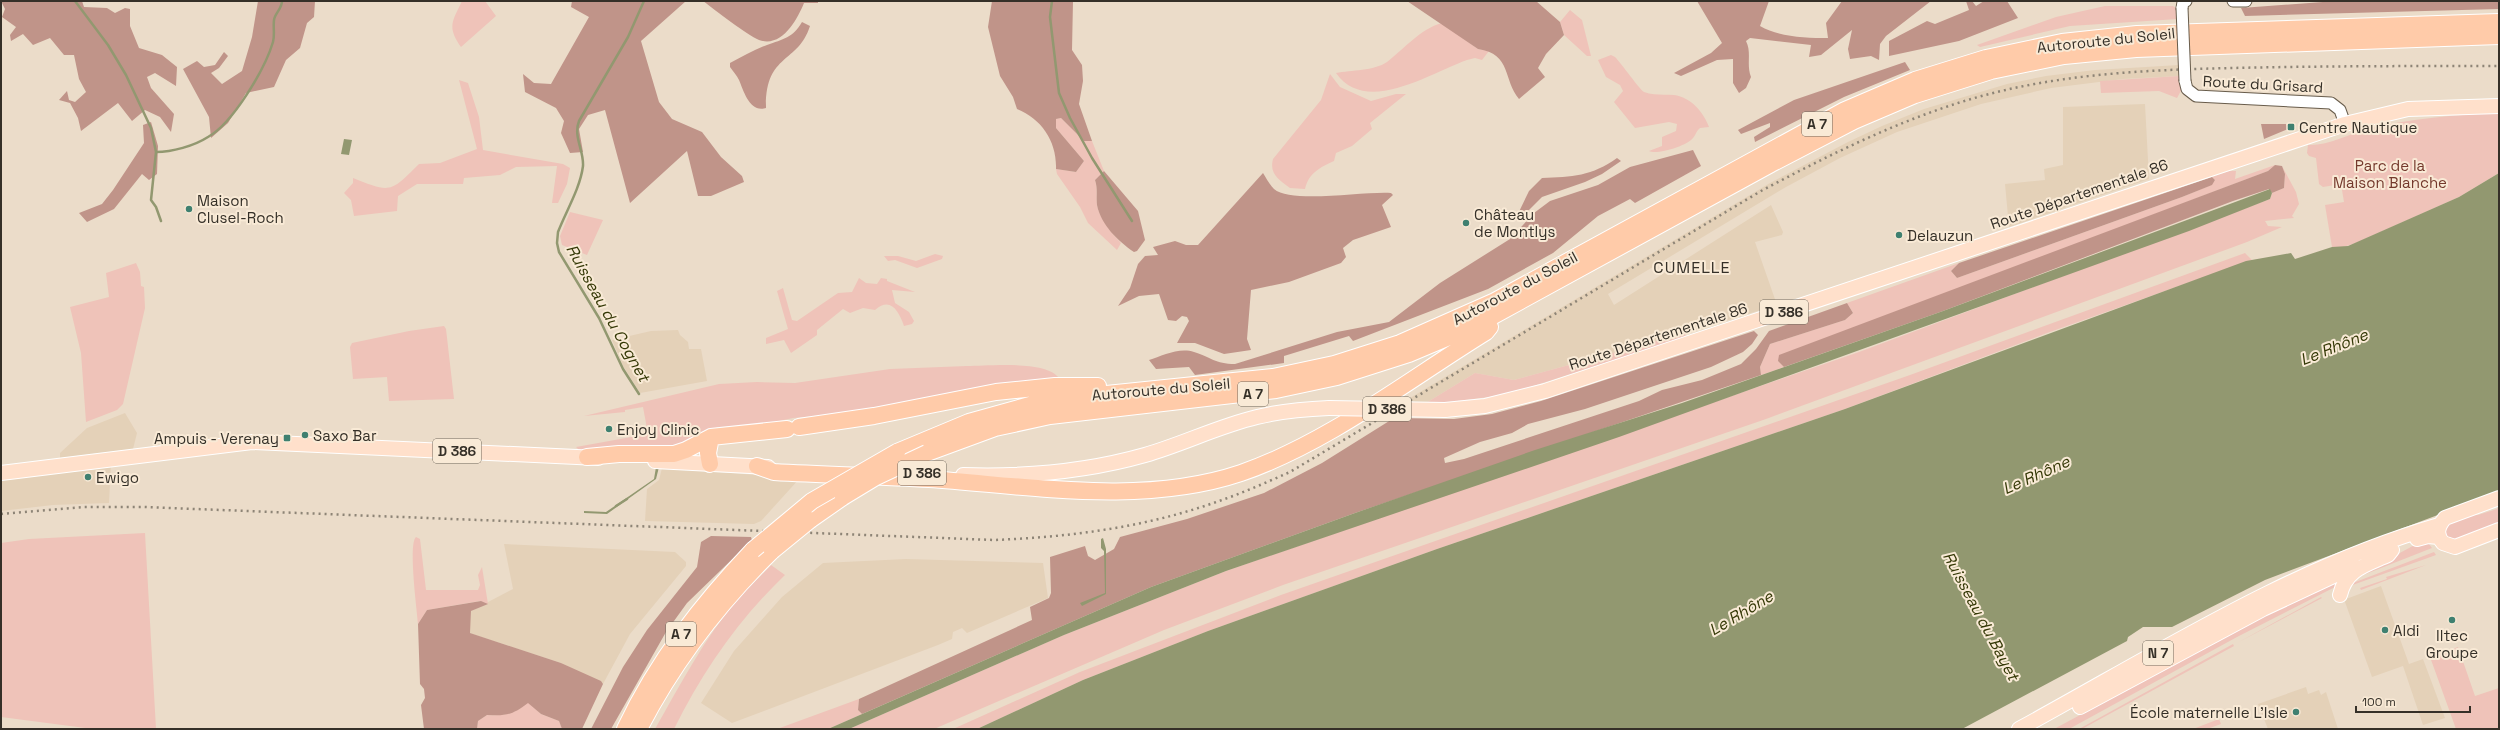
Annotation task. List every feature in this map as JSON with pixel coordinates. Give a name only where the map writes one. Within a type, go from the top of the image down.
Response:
[{"type":"highway","name":"Autoroute du Soleil","points":[[625,729],[674,644],[708,599],[753,550],[812,501],[897,452],[934,434],[993,414],[1057,399],[1119,392],[1230,383],[1273,377],[1334,364],[1400,343],[1494,301],[1845,110],[1915,80],[1986,58],[2062,42],[2137,34],[2499,22]]},
{"type":"highway","name":"Autoroute du Soleil","points":[[639,729],[668,676],[700,630],[723,602],[772,551],[810,520],[843,497],[876,477],[927,453],[995,428],[1050,416],[1276,390],[1337,377],[1374,367],[1444,341],[1500,313],[1841,128],[1915,95],[1991,71],[2064,56],[2136,49],[2499,36]]},
{"type":"highway","points":[[757,466],[774,472],[929,479],[1064,490],[1155,488],[1204,483],[1242,472],[1310,442],[1486,332],[1500,313]]},
{"type":"highway","points":[[587,457],[619,454],[674,454],[686,450],[711,437],[793,428],[874,416],[961,398],[1030,388],[1093,385],[1119,392]]},
{"type":"highway","points":[[710,464],[708,452],[711,437]]},
{"type":"main road","name":"Route Départementale 86","points":[[757,466],[994,476],[1040,474],[1087,468],[1146,454],[1256,417],[1298,409],[1329,408],[1445,410],[1485,406],[1545,391],[2345,124],[2408,110],[2499,106]]},
{"type":"main road","name":"D 386","points":[[1,473],[252,442],[757,466]]},
{"type":"main road","name":"N 7","points":[[2040,729],[2263,609],[2316,583],[2439,531],[2445,518],[2499,498]]},
{"type":"main road","points":[[2439,531],[2446,545],[2455,547],[2499,530]]},
{"type":"main road","name":"N 7","points":[[2019,729],[2273,592],[2407,535],[2439,531]]},
{"type":"main road","points":[[2340,595],[2343,582],[2351,572],[2388,555],[2392,550]]},
{"type":"street","points":[[2233,1],[2246,1]]},
{"type":"street","name":"Route du Grisard","points":[[2184,5],[2185,81],[2187,89],[2196,96],[2331,103],[2340,110],[2345,124]]},
{"type":"shaded area","points":[[1,1],[82,1],[84,7],[107,8],[115,13],[125,8],[130,9],[130,26],[139,48],[162,55],[177,67],[176,86],[155,73],[147,77],[151,88],[174,114],[171,132],[160,117],[145,110],[132,121],[118,103],[81,131],[78,118],[70,103],[59,100],[67,91],[69,100],[75,102],[86,92],[79,79],[74,55],[64,55],[50,38],[33,45],[23,34],[11,41],[10,35],[16,27],[2,17],[5,9]]},
{"type":"shaded area","points":[[258,1],[315,1],[314,17],[307,23],[300,48],[286,60],[274,87],[246,93],[228,123],[211,138],[209,117],[183,69],[197,61],[204,67],[215,65],[224,52],[228,56],[219,68],[211,73],[222,84],[242,71],[252,37]]},
{"type":"shaded area","points":[[572,1],[686,1],[641,41],[659,102],[672,119],[702,132],[721,157],[742,176],[744,182],[711,196],[698,196],[687,151],[630,203],[605,110],[588,115],[579,129],[583,152],[570,153],[561,133],[564,121],[556,108],[525,92],[523,74],[534,83],[551,84],[589,17],[571,7]]},
{"type":"shaded area","points":[[703,1],[818,1],[818,3],[804,3],[788,31],[775,40],[767,41],[759,40],[747,33]]},
{"type":"shaded area","points":[[992,1],[1073,1],[1072,50],[1082,65],[1083,81],[1079,104],[1092,141],[1084,141],[1061,118],[1056,119],[1056,128],[1084,161],[1076,172],[1056,169],[1056,159],[1051,141],[1041,125],[1026,113],[1017,109],[1013,97],[1000,76],[988,27]]},
{"type":"shaded area","points":[[1407,1],[1536,1],[1560,22],[1564,35],[1546,54],[1538,68],[1545,77],[1519,99],[1514,92],[1502,62],[1496,56],[1478,49]]},
{"type":"shaded area","points":[[1697,1],[1769,1],[1760,26],[1767,30],[1784,35],[1828,38],[1826,23],[1842,1],[1931,1],[1886,36],[1880,44],[1879,60],[1871,56],[1850,59],[1848,49],[1852,30],[1821,55],[1809,57],[1811,45],[1750,38],[1746,41],[1749,50],[1749,68],[1751,77],[1746,88],[1739,93],[1733,83],[1733,59],[1717,60],[1681,76],[1674,73],[1711,53],[1722,43]]},
{"type":"shaded area","points":[[1966,1],[1972,1],[1976,6],[1984,1],[2007,1],[2018,18],[1959,41],[1889,56],[1889,41],[1927,21],[1935,24],[1969,10]]},
{"type":"shaded area","points":[[2336,1],[2499,1],[2499,9],[2245,16],[2241,8]]},
{"type":"shaded area","points":[[802,22],[810,26],[805,38],[798,47],[776,68],[771,77],[767,90],[766,108],[760,109],[752,105],[748,100],[738,78],[730,67],[730,63],[791,35]]},
{"type":"shaded area","points":[[1905,62],[1910,70],[1844,97],[1755,142],[1754,137],[1770,127],[1770,123],[1741,134],[1738,130],[1794,100]]},
{"type":"shaded area","points":[[2179,65],[2179,76],[2123,79],[2051,88],[1981,104],[1897,132],[1840,158],[1786,187],[1608,294],[1614,305],[1771,205],[1783,232],[1782,235],[1755,242],[1777,305],[1686,333],[1514,380],[1475,373],[1426,403],[1405,401],[1770,183],[1882,126],[1924,109],[2007,84],[2046,76],[2095,70]]},
{"type":"shaded area","points":[[2145,104],[2149,179],[2009,227],[2005,184],[2045,180],[2044,169],[2063,165],[2063,107]]},
{"type":"shaded area","points":[[151,122],[158,146],[157,174],[149,180],[142,174],[114,209],[87,222],[79,213],[102,204],[144,143],[143,125]]},
{"type":"shaded area","points":[[2261,124],[2286,124],[2288,129],[2264,139]]},
{"type":"shaded area","points":[[1693,150],[1701,166],[1635,203],[1630,199],[1598,216],[1553,253],[1488,289],[1353,341],[1349,336],[1284,356],[1284,363],[1195,375],[1189,367],[1156,369],[1149,360],[1177,351],[1188,351],[1200,354],[1218,362],[1235,364],[1337,332],[1389,322],[1440,283],[1510,239],[1534,213],[1550,201],[1598,185],[1630,167]]},
{"type":"shaded area","points":[[1617,158],[1621,161],[1602,174],[1585,182],[1542,197],[1518,221],[1515,220],[1529,191],[1542,178],[1572,176],[1590,172],[1599,169]]},
{"type":"shaded area","points":[[2275,165],[2282,166],[2285,174],[2284,188],[2272,193],[2269,189],[2233,201],[1943,311],[1784,367],[1778,361],[1779,355],[2268,171]]},
{"type":"shaded area","points":[[1104,171],[1138,211],[1145,240],[1137,251],[1134,252],[1116,238],[1106,226],[1099,212],[1095,180]]},
{"type":"shaded area","points":[[1263,173],[1274,189],[1296,196],[1391,193],[1393,195],[1382,205],[1391,227],[1353,240],[1343,248],[1346,257],[1341,263],[1289,282],[1251,290],[1247,339],[1251,350],[1224,354],[1195,343],[1177,343],[1189,321],[1187,317],[1182,316],[1176,321],[1168,320],[1159,294],[1139,296],[1118,306],[1130,288],[1138,264],[1145,256],[1158,255],[1153,247],[1175,241],[1186,245],[1198,245]]},
{"type":"shaded area","points":[[2212,177],[2215,180],[2212,185],[2182,197],[1957,278],[1951,271],[1959,263]]},
{"type":"shaded area","points":[[1847,303],[1853,313],[1845,320],[1770,344],[1760,367],[1761,375],[1355,513],[1151,587],[862,714],[858,710],[859,699],[1032,620],[1030,607],[1049,598],[1051,593],[1050,557],[1085,546],[1088,556],[1095,560],[1114,549],[1120,537],[1187,519],[1264,493],[1322,463],[1394,418],[1454,419],[1492,414],[1541,401],[1754,331],[1758,335],[1752,344],[1743,352],[1711,367],[1585,409],[1528,424],[1512,433],[1480,442],[1444,458],[1445,463],[1464,459],[1639,401],[1662,390],[1702,380],[1741,364],[1756,349],[1769,331]]},
{"type":"shaded area","points":[[678,330],[680,335],[688,342],[689,349],[701,349],[707,381],[640,393],[623,366],[612,340],[651,331]]},
{"type":"shaded area","points":[[125,413],[137,433],[133,449],[60,458],[60,453],[87,428]]},
{"type":"shaded area","points":[[111,463],[109,503],[53,505],[1,511],[1,477]]},
{"type":"shaded area","points":[[662,468],[800,478],[761,521],[754,524],[645,521],[647,489],[659,480]]},
{"type":"shaded area","points":[[711,536],[751,537],[752,540],[687,603],[666,632],[611,729],[591,729],[623,667],[647,630],[697,567],[701,542]]},
{"type":"shaded area","points":[[504,544],[675,552],[686,562],[686,566],[630,634],[603,684],[561,663],[469,633],[471,611],[513,589]]},
{"type":"shaded area","points":[[906,559],[1043,563],[1048,598],[967,633],[962,628],[953,632],[952,639],[938,645],[732,723],[701,703],[734,651],[782,597],[823,563]]},
{"type":"shaded area","points":[[2381,586],[2409,664],[2423,659],[2445,718],[2423,725],[2403,666],[2372,677],[2345,602],[2346,599]]},
{"type":"shaded area","points":[[481,601],[488,604],[471,611],[470,633],[561,663],[601,681],[603,684],[582,729],[562,729],[559,721],[541,714],[528,703],[509,714],[487,715],[478,721],[477,729],[424,729],[421,705],[425,698],[424,689],[420,684],[418,624],[427,610]]},
{"type":"shaded area","name":"École maternelle L'Isle","points":[[2306,687],[2308,694],[2319,690],[2321,695],[2326,692],[2338,729],[2268,729],[2258,704]]},
{"type":"green space","points":[[462,1],[485,1],[496,16],[461,47],[454,34],[452,24]]},
{"type":"green space","points":[[2105,6],[2173,6],[2178,9],[2178,19],[2070,26],[1980,47],[1977,45],[2056,17]]},
{"type":"green space","points":[[1570,10],[1582,20],[1591,56],[1587,56],[1564,35],[1560,22]]},
{"type":"green space","points":[[1442,23],[1478,49],[1489,51],[1482,60],[1475,58],[1467,60],[1399,88],[1381,91],[1364,91],[1349,85],[1336,73],[1369,69],[1382,65],[1419,35]]},
{"type":"green space","points":[[1611,55],[1618,60],[1644,92],[1680,96],[1686,99],[1696,106],[1704,116],[1709,127],[1700,128],[1690,141],[1679,147],[1658,152],[1649,151],[1662,146],[1662,137],[1676,131],[1677,124],[1669,122],[1635,128],[1614,102],[1623,91],[1620,85],[1606,77],[1598,60]]},
{"type":"green space","points":[[1330,74],[1340,87],[1371,101],[1396,94],[1406,94],[1370,123],[1372,129],[1352,146],[1336,153],[1334,161],[1315,172],[1309,179],[1305,189],[1290,188],[1274,173],[1272,169],[1273,159],[1321,100]]},
{"type":"green space","points":[[2179,76],[2182,89],[2177,98],[2159,91],[2101,93],[2100,81]]},
{"type":"green space","points":[[459,80],[468,83],[479,117],[483,150],[563,164],[570,168],[567,184],[558,203],[552,203],[557,166],[516,167],[500,175],[464,178],[463,184],[417,184],[398,196],[397,211],[354,216],[351,200],[344,193],[353,183],[353,178],[375,186],[389,188],[402,181],[419,164],[440,163],[477,149]]},
{"type":"green space","name":"Parc de la Maison Blanche","points":[[2499,113],[2499,173],[2459,197],[2356,243],[2340,248],[2332,247],[2325,205],[2344,202],[2341,184],[2323,187],[2319,184],[2316,158],[2309,156],[2307,153],[2308,145],[2323,144],[2367,129],[2400,122],[2450,116]]},
{"type":"green space","points":[[1061,118],[1084,141],[1092,141],[1104,171],[1095,180],[1098,210],[1103,220],[1121,243],[1117,250],[1088,223],[1080,207],[1057,174],[1056,169],[1076,172],[1084,161],[1056,128],[1056,119]]},
{"type":"green space","points":[[2275,165],[2268,171],[1985,279],[1778,361],[1784,367],[1761,375],[1760,367],[1770,344],[1845,320],[1853,313],[1847,303],[1959,263],[1951,271],[1957,278],[2182,197],[2211,185],[2215,180],[2212,177],[2229,171],[2236,171],[2235,179]]},
{"type":"green space","points":[[2282,166],[2296,192],[2299,204],[2292,216],[2294,218],[2265,221],[2268,226],[2282,227],[2247,242],[1766,419],[1283,585],[1164,630],[934,729],[849,729],[1064,635],[1226,571],[1859,352],[2270,199],[2272,193],[2284,188],[2285,174]]},
{"type":"green space","points":[[570,212],[603,220],[587,255],[562,245],[560,236]]},
{"type":"green space","points":[[2245,253],[2252,260],[2047,333],[1845,409],[1437,549],[1208,631],[1083,680],[977,729],[953,729],[1080,672],[1281,595],[1910,375]]},
{"type":"green space","points":[[935,254],[943,256],[942,259],[917,268],[895,260],[888,261],[884,256],[898,256],[916,261]]},
{"type":"green space","points":[[136,263],[140,272],[141,286],[144,287],[145,308],[123,404],[117,410],[86,422],[81,353],[70,307],[109,297],[106,273]]},
{"type":"green space","points":[[859,278],[866,283],[877,284],[881,278],[887,279],[887,281],[915,292],[892,290],[895,303],[909,312],[914,321],[912,324],[904,326],[897,311],[890,305],[881,306],[875,310],[863,308],[850,313],[843,309],[817,330],[817,335],[791,353],[784,340],[766,344],[766,338],[788,329],[777,291],[783,288],[792,320],[797,321],[838,293],[852,292]]},
{"type":"green space","points":[[444,326],[446,329],[454,399],[389,401],[387,377],[353,379],[350,347],[352,343],[409,331]]},
{"type":"green space","points":[[1686,333],[1685,337],[1505,395],[1449,402],[1426,403],[1475,373],[1514,380]]},
{"type":"green space","points":[[1002,365],[1030,366],[1052,372],[1059,378],[861,412],[793,418],[756,426],[717,427],[714,431],[678,449],[580,451],[576,447],[648,434],[643,407],[625,410],[625,412],[584,416],[719,384],[757,382],[795,383],[890,369]]},
{"type":"green space","points":[[2499,505],[2499,524],[2456,541],[2449,539],[2445,535],[2448,524],[2474,514],[2478,515],[2497,509]]},
{"type":"green space","points":[[145,533],[156,729],[93,729],[1,717],[1,543],[29,539]]},
{"type":"green space","points":[[416,537],[420,539],[426,590],[478,590],[480,585],[478,575],[482,567],[488,604],[480,601],[427,610],[418,624],[413,564],[414,542]]},
{"type":"green space","points":[[2426,540],[2432,548],[2348,581],[2422,541]]},
{"type":"green space","points":[[2434,552],[2436,555],[2347,587],[2345,586]]},
{"type":"green space","points":[[771,565],[785,575],[752,610],[723,647],[697,687],[674,729],[655,729],[714,630],[737,600]]},
{"type":"green space","points":[[2426,565],[2361,590],[2360,588],[2387,579],[2386,577]]},
{"type":"green space","points":[[2350,570],[2339,585],[2237,637],[2069,729],[2054,729]]},
{"type":"green space","points":[[2321,597],[2322,598],[2237,643]]},
{"type":"green space","points":[[2233,644],[2234,646],[2082,729],[2079,729]]},
{"type":"green space","points":[[2458,647],[2475,696],[2499,688],[2499,729],[2456,729],[2430,657]]},
{"type":"green space","points":[[859,699],[858,710],[862,714],[828,729],[777,729]]},
{"type":"green space","points":[[528,702],[541,714],[559,721],[562,729],[477,729],[478,721],[487,715],[499,715],[514,712]]},
{"type":"green space","points":[[2219,719],[2221,724],[2207,729],[2193,729]]},
{"type":"water","points":[[344,139],[352,140],[349,155],[341,154]]},
{"type":"water","points":[[2499,173],[2499,492],[2265,580],[2172,627],[2143,627],[2128,637],[2127,641],[1962,729],[977,729],[1083,680],[1208,631],[1437,549],[1845,409],[2246,261],[2291,253],[2295,259],[2332,247],[2348,246],[2459,197]]},
{"type":"water","points":[[2270,189],[2272,193],[2270,199],[2189,231],[1619,437],[1226,571],[1064,635],[849,729],[828,729],[1151,587],[1535,450],[1682,403],[1943,311]]},
{"type":"water","points":[[656,467],[659,467],[656,479],[607,514],[584,513],[584,511],[606,512],[654,479]]},
{"type":"water","points":[[1103,538],[1106,549],[1106,594],[1082,606],[1080,603],[1105,593],[1104,551],[1101,548],[1101,539]]},
{"type":"waterway","points":[[75,1],[108,45],[126,75],[151,128],[156,152],[151,200],[156,207],[161,221]]},
{"type":"waterway","points":[[156,152],[176,150],[190,146],[208,137],[228,120],[256,80],[269,53],[274,39],[274,20],[282,1]]},
{"type":"waterway","name":"Ruisseau du Cognet","points":[[639,394],[623,369],[599,318],[559,252],[557,243],[558,232],[576,191],[583,166],[577,133],[579,121],[628,37],[644,1]]},
{"type":"waterway","points":[[1052,1],[1050,17],[1059,93],[1070,118],[1092,158],[1132,221]]},
{"type":"waterway","points":[[616,506],[627,499]]},
{"type":"railway","points":[[1,514],[84,507],[144,507],[994,540],[1023,539],[1080,533],[1136,524],[1164,518],[1219,501],[1290,472],[1761,191],[1890,128],[1944,108],[1971,99],[2035,84],[2133,72],[2265,67],[2499,66]]},
{"type":"place","name":"Centre Nautique","points":[[2291,127]]},
{"type":"place","name":"Maison Clusel-Roch","points":[[189,209]]},
{"type":"place","name":"Château de Montlys","points":[[1466,223]]},
{"type":"place","name":"Delauzun","points":[[1899,235]]},
{"type":"place","name":"Enjoy Clinic","points":[[609,429]]},
{"type":"place","name":"Saxo Bar","points":[[305,435]]},
{"type":"place","name":"Ampuis - Verenay","points":[[287,438]]},
{"type":"place","name":"Ewigo","points":[[88,477]]},
{"type":"place","name":"Iltec Groupe","points":[[2452,620]]},
{"type":"place","name":"Aldi","points":[[2385,630]]},
{"type":"place","name":"École maternelle L'Isle","points":[[2296,712]]},
{"type":"district","name":"CUMELLE","points":[[1692,267]]},
{"type":"water label","name":"Le Rhône","points":[[2334,347]]},
{"type":"water label","name":"Le Rhône","points":[[2036,475]]},
{"type":"water label","name":"Le Rhône","points":[[1741,613]]},
{"type":"water label","name":"Ruisseau du Bayet","points":[[1981,616]]}]
